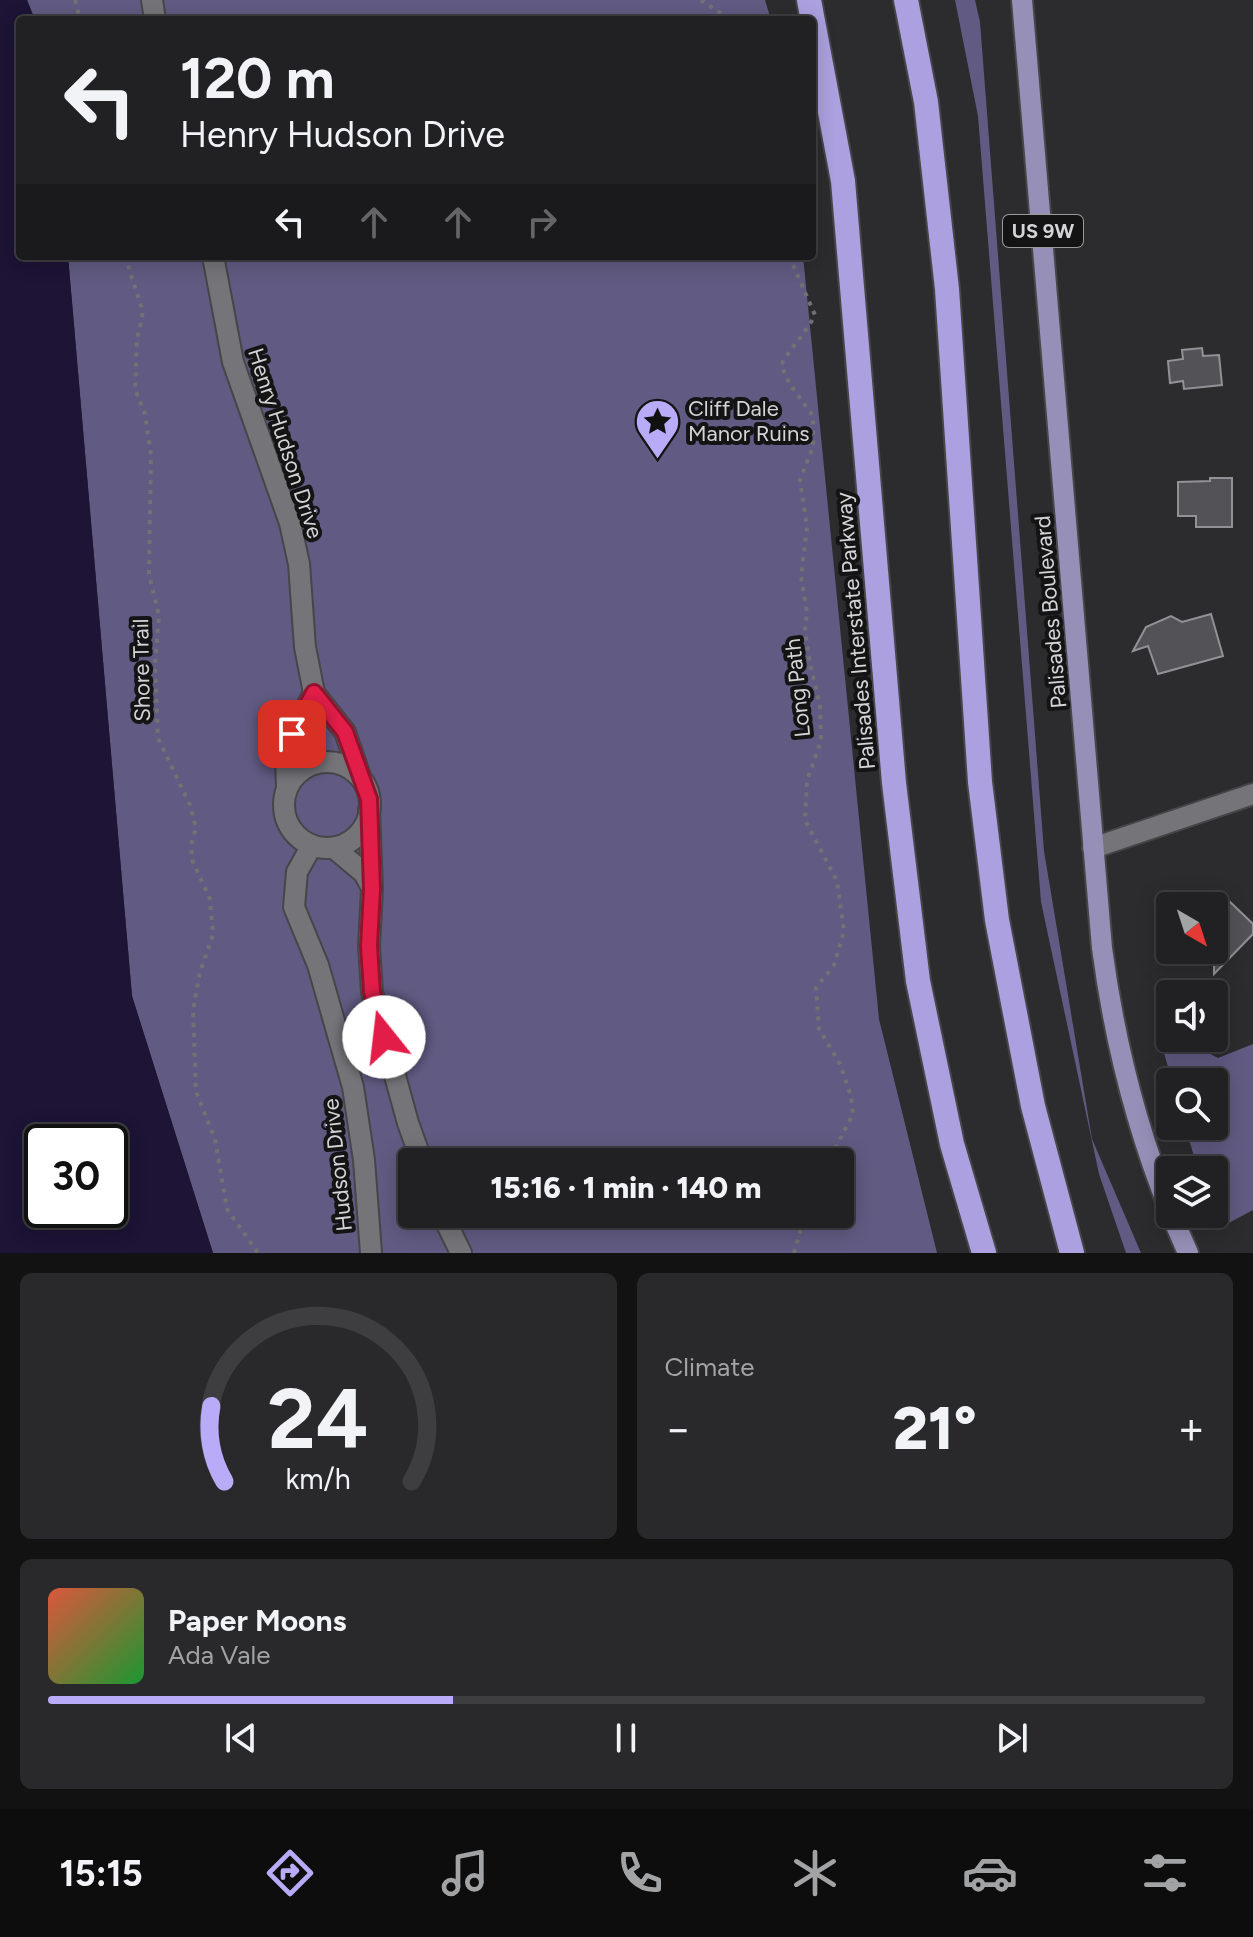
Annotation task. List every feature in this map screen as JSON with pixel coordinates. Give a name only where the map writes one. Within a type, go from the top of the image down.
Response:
[{"type":"highway","points":[[906,0],[926,102],[947,289],[979,767],[997,920],[1033,1106],[1072,1253]]},
{"type":"highway","name":"Palisades Interstate Parkway","points":[[816,37],[843,181],[893,767],[918,981],[952,1144],[984,1253]]},
{"type":"main road","name":"Palisades Boulevard","points":[[1022,0],[1102,948],[1118,1044],[1156,1172]]},
{"type":"main road","name":"Palisades Boulevard","points":[[1177,1228],[1188,1253]]},
{"type":"street","name":"Henry Hudson Drive","points":[[214,260],[233,362],[290,523],[299,564],[305,647],[314,693],[345,732],[369,799],[372,992],[417,1148]]},
{"type":"street","points":[[314,693],[292,734],[286,755],[287,788],[284,802],[290,828],[300,839],[312,845],[334,848],[358,835],[369,810]]},
{"type":"street","points":[[287,788],[295,776],[308,767],[322,763],[350,769],[361,779]]},
{"type":"street","points":[[1093,848],[1253,794]]},
{"type":"street","name":"Hudson Drive","points":[[312,845],[297,872],[294,907],[318,965],[353,1087],[364,1160],[371,1253]]},
{"type":"street","points":[[334,848],[364,873],[372,889]]},
{"type":"street","points":[[449,1228],[461,1253]]},
{"type":"path","points":[[701,0],[725,16]]},
{"type":"path","name":"Shore Trail","points":[[126,260],[143,312],[137,340],[135,389],[145,414],[151,455],[149,574],[159,616],[155,664],[158,738],[190,805],[196,828],[191,844],[192,860],[210,899],[213,935],[200,972],[193,1010],[196,1092],[215,1139],[227,1209],[258,1253]]},
{"type":"path","name":"Long Path","points":[[791,260],[815,315],[781,365],[789,383],[813,416],[813,447],[800,480],[807,527],[801,576],[807,613],[805,630],[808,653],[820,705],[821,741],[807,780],[805,820],[837,881],[844,931],[834,965],[816,988],[819,1029],[840,1064],[851,1096],[853,1114],[835,1148]]},
{"type":"path","points":[[794,1253],[801,1228]]},
{"type":"shaded area","points":[[0,0],[27,0],[33,16],[16,16],[16,260],[68,260],[132,996],[213,1253],[0,1253]]},
{"type":"shaded area","points":[[27,0],[765,0],[770,16],[33,16]]},
{"type":"shaded area","points":[[955,0],[975,0],[980,22],[1044,851],[1092,1139],[1141,1253],[1126,1253],[1099,1174],[1041,902],[978,116]]},
{"type":"shaded area","points":[[68,260],[803,260],[879,1019],[937,1253],[213,1253],[132,996]]},
{"type":"shaded area","points":[[1253,1044],[1253,1210],[1228,1223],[1228,1156],[1194,1156],[1189,1140],[1228,1140],[1228,1068],[1168,1068],[1164,1052],[1206,1052],[1218,1058]]},
{"type":"building","points":[[1202,348],[1203,356],[1219,355],[1222,385],[1184,389],[1183,381],[1170,383],[1168,361],[1183,359],[1182,350]]},
{"type":"building","points":[[1210,478],[1232,478],[1232,527],[1196,527],[1196,516],[1178,516],[1178,482],[1210,481]]},
{"type":"building","points":[[1211,614],[1223,656],[1158,674],[1148,646],[1133,651],[1146,627],[1171,616],[1182,622]]},
{"type":"building","points":[[1228,900],[1253,924],[1253,934],[1228,960]]},
{"type":"building","points":[[1214,964],[1224,964],[1214,974]]},
{"type":"place","name":"Cliff Dale Manor Ruins","points":[[657,460]]},
{"type":"route","points":[[292,734],[314,693],[345,732],[366,789],[372,838],[369,946],[372,992],[384,1037]]}]
